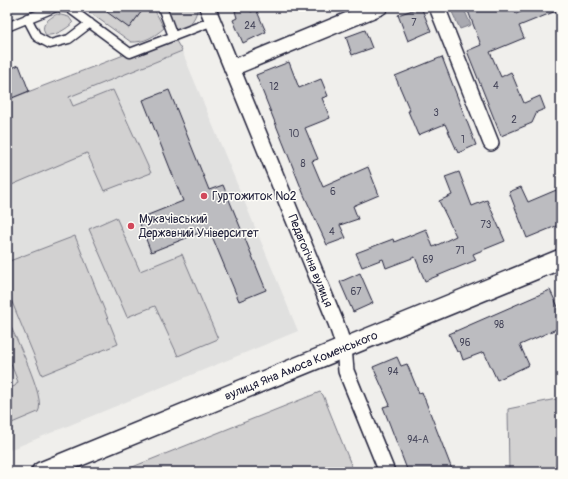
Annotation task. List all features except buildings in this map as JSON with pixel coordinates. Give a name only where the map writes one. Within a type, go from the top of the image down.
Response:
[{"type":"street","points":[[232,68],[380,7]]},
{"type":"street","points":[[437,7],[491,143]]},
{"type":"street","name":"Педагогічна вулиця","points":[[210,14],[336,322],[344,347],[346,371],[387,472]]},
{"type":"street","name":"вулиця Яна Амоса Коменського","points":[[41,472],[561,259]]},
{"type":"lane","points":[[7,27],[56,7]]},
{"type":"lane","points":[[60,7],[70,8],[130,53],[173,36],[210,14]]},
{"type":"lane","points":[[162,7],[173,36]]},
{"type":"lane","points":[[26,18],[37,37],[50,44],[69,39],[90,23]]},
{"type":"shaded area","points":[[82,7],[103,7],[129,28],[145,7],[153,7],[164,28],[149,38],[131,42]]},
{"type":"shaded area","points":[[166,7],[198,7],[191,23],[180,30],[175,31]]},
{"type":"shaded area","points":[[463,7],[471,25],[460,29],[452,12]]},
{"type":"shaded area","points":[[57,14],[69,17],[73,23],[64,30],[46,35],[44,25],[50,18]]},
{"type":"shaded area","points":[[173,36],[182,51],[69,97],[73,106],[113,90],[151,173],[104,191],[87,153],[7,187],[7,100]]},
{"type":"shaded area","name":"Мукачівський Державний Університет","points":[[182,51],[298,331],[7,451],[7,121]]},
{"type":"shaded area","points":[[116,217],[140,271],[182,254],[218,339],[178,356],[155,306],[127,317],[89,229]]},
{"type":"shaded area","points":[[75,236],[118,344],[42,375],[7,290],[7,262]]},
{"type":"shaded area","points":[[7,318],[34,381],[40,405],[38,412],[7,425],[7,389],[15,386],[18,382],[7,354]]},
{"type":"shaded area","points":[[320,392],[323,395],[354,472],[120,472]]},
{"type":"shaded area","points":[[561,398],[561,472],[509,472],[508,409]]},
{"type":"place","name":"Гуртожиток №2","points":[[204,196]]},
{"type":"place","name":"Мукачівський Державний Університет","points":[[131,226]]}]
